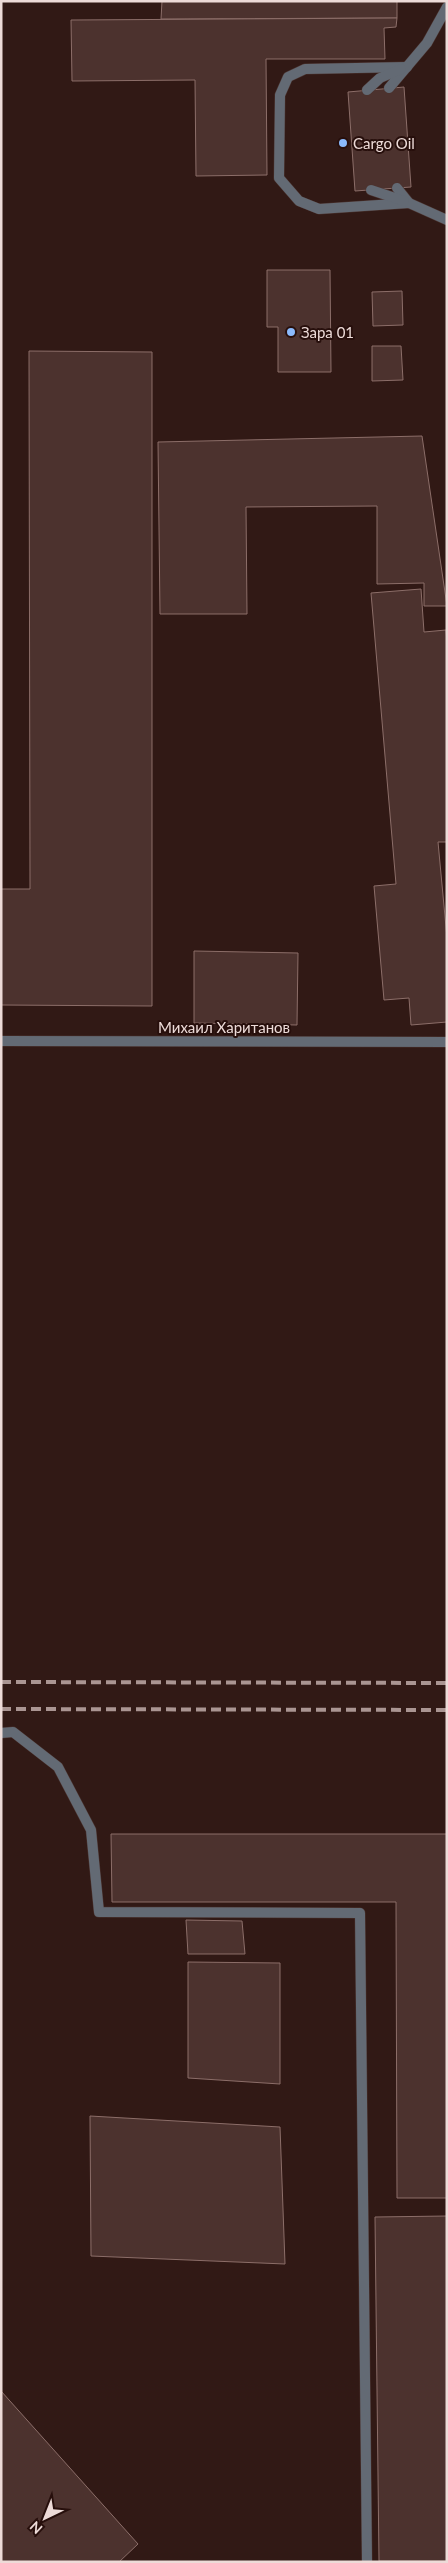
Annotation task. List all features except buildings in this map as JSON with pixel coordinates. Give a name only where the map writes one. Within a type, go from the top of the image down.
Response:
[{"type":"lane","points":[[389,88],[427,43],[447,7]]},
{"type":"lane","points":[[367,90],[380,78],[407,67]]},
{"type":"lane","points":[[407,67],[305,69],[288,77],[280,95],[279,178],[299,202],[319,209],[410,203]]},
{"type":"lane","points":[[397,188],[410,203]]},
{"type":"lane","points":[[371,190],[410,203],[447,220]]},
{"type":"lane","name":"Михаил Хаританов","points":[[1,1042],[447,1042]]},
{"type":"lane","points":[[1,1733],[13,1732],[58,1767],[91,1830],[99,1912],[360,1912],[367,2562]]},
{"type":"railway","points":[[1,1682],[447,1683]]},
{"type":"railway","points":[[1,1709],[447,1710]]},
{"type":"place","name":"Cargo Oil","points":[[343,143]]},
{"type":"place","name":"Зара 01","points":[[291,332]]}]
